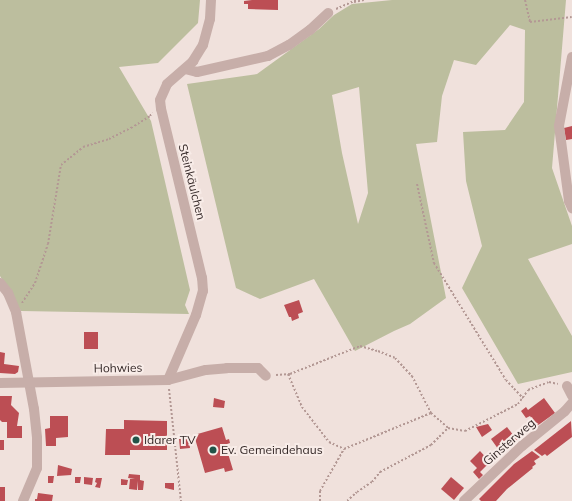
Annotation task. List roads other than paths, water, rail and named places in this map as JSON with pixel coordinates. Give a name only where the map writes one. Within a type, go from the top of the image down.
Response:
[{"type":"street","points":[[185,69],[193,61],[203,45],[210,19],[211,0]]},
{"type":"street","points":[[185,69],[197,72],[268,56],[289,45],[310,30],[328,13]]},
{"type":"street","points":[[572,57],[560,126],[569,202],[572,208]]},
{"type":"street","name":"Steinkäulchen","points":[[168,380],[196,316],[203,291],[202,278],[161,110],[160,100],[167,84],[185,69]]},
{"type":"street","points":[[0,283],[8,293],[16,312],[31,383],[37,438],[38,456],[34,477],[23,501]]},
{"type":"street","name":"Hohwies","points":[[0,383],[168,380],[206,370],[227,368],[258,368],[266,376]]},
{"type":"street","points":[[567,386],[572,396]]},
{"type":"street","name":"Ginsterweg","points":[[464,501],[522,446],[565,412],[572,403]]},
{"type":"place","name":"Idarer TV","points":[[136,440]]},
{"type":"place","name":"Ev. Gemeindehaus","points":[[213,450]]}]
